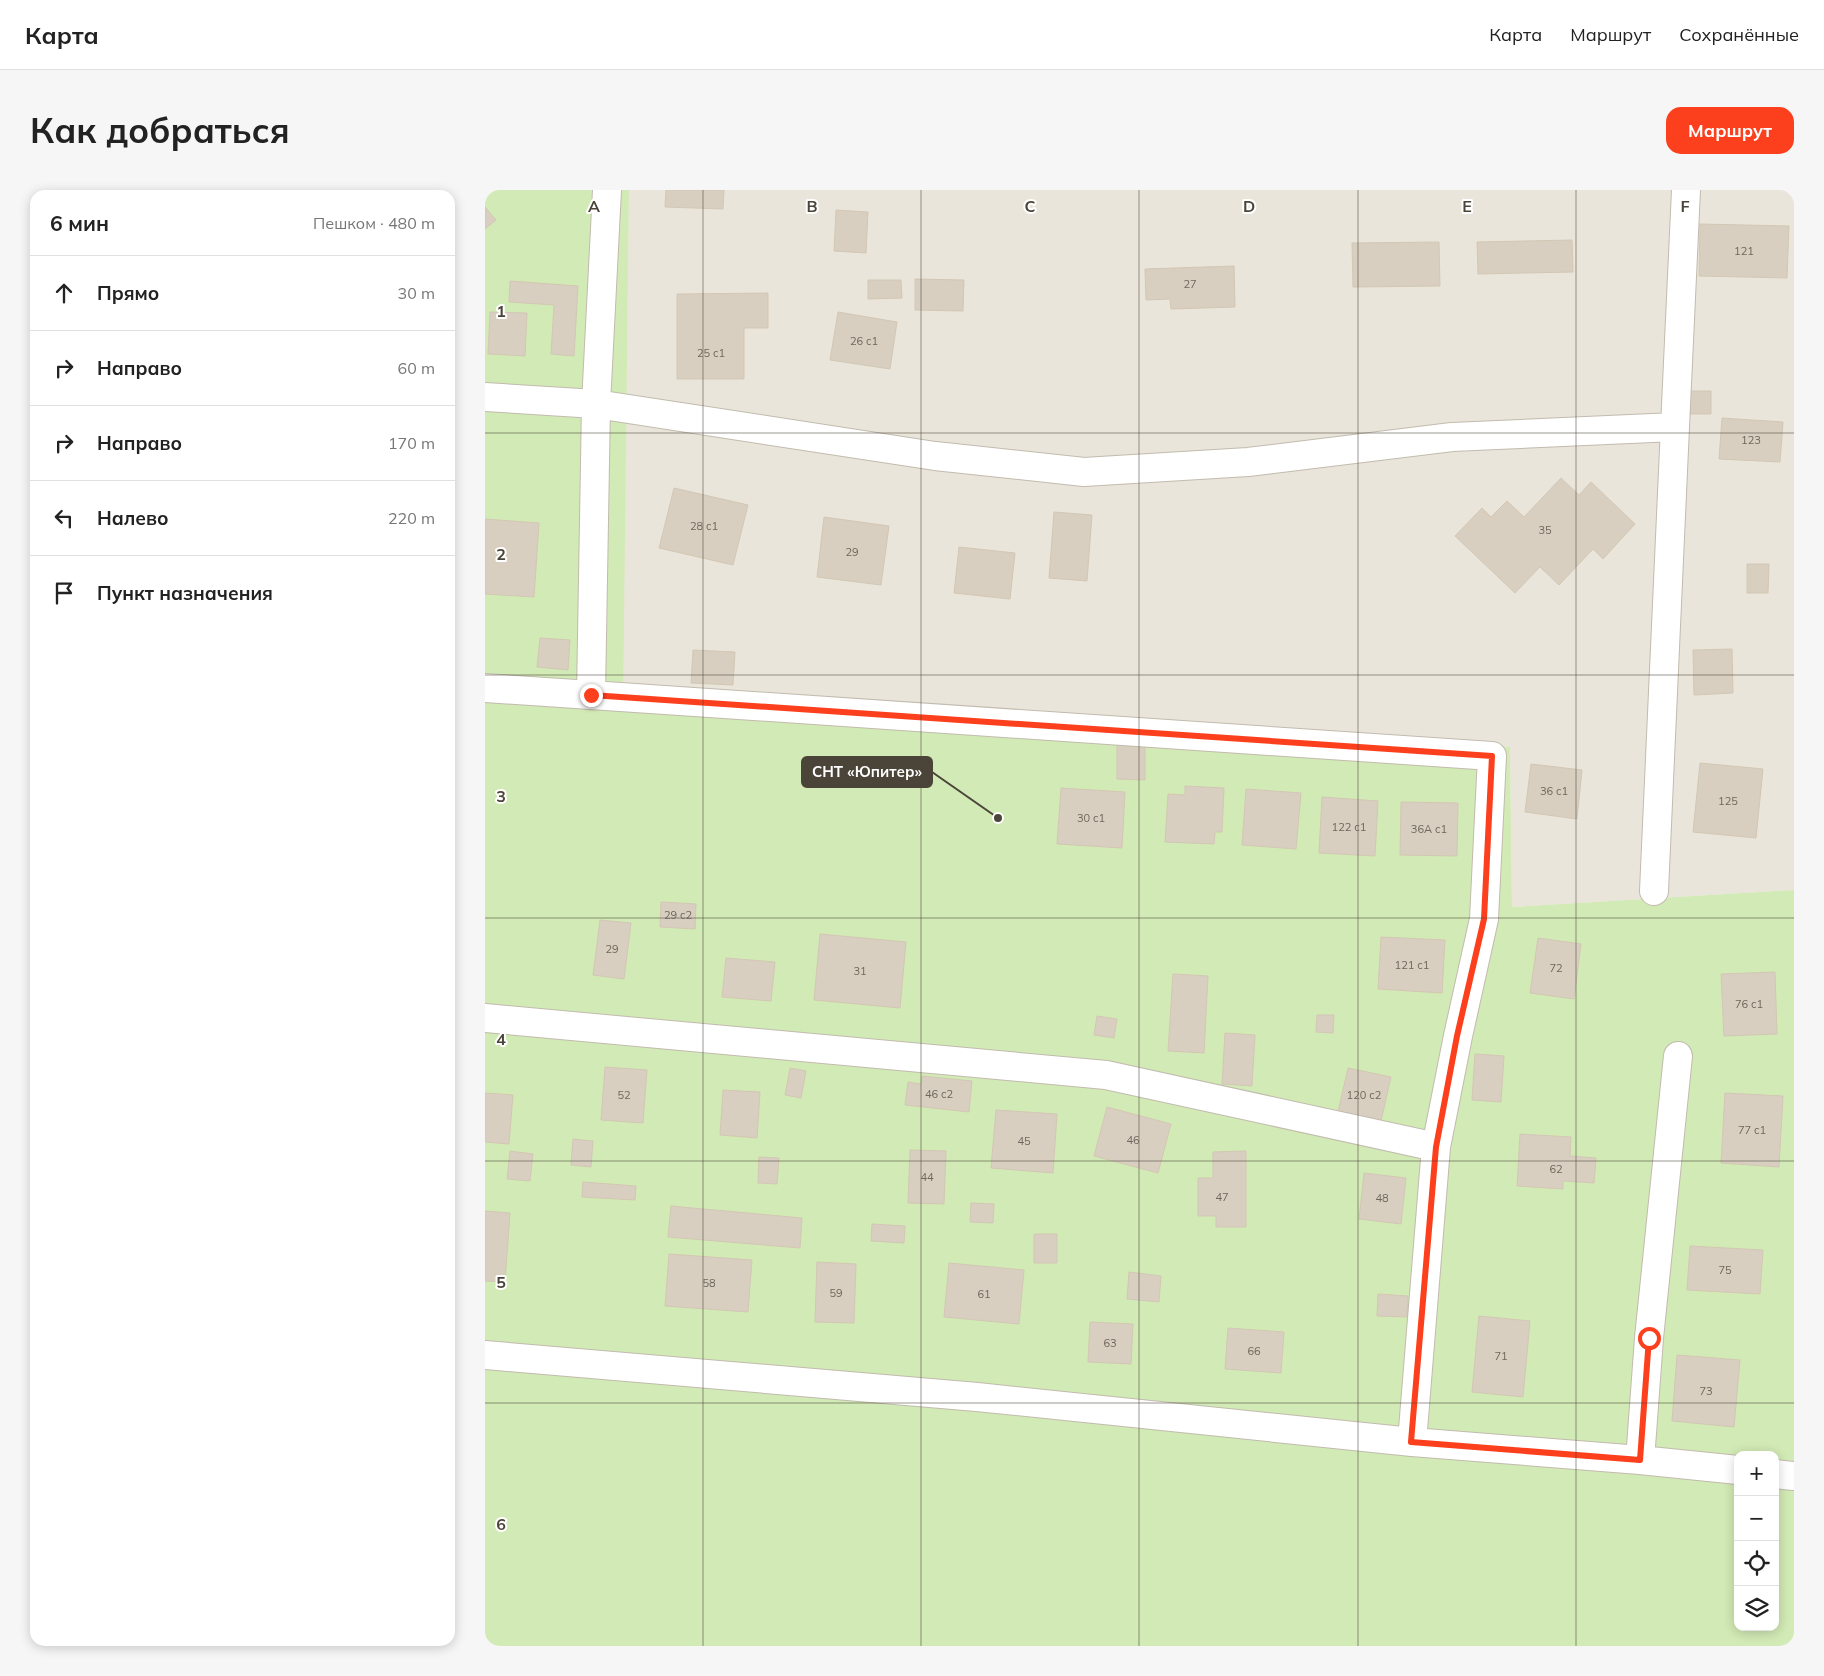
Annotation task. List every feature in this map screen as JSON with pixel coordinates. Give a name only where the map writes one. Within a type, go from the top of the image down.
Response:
[{"type":"street","points":[[591,695],[595,404],[607,190]]},
{"type":"street","points":[[1654,891],[1686,190]]},
{"type":"street","points":[[485,397],[595,404],[935,456],[1084,472],[1248,462],[1452,437],[1675,427]]},
{"type":"street","points":[[485,688],[1492,756],[1484,919],[1457,1036],[1436,1147],[1411,1442]]},
{"type":"street","points":[[485,1018],[1106,1075],[1436,1147]]},
{"type":"street","points":[[1640,1460],[1649,1338],[1678,1056]]},
{"type":"street","points":[[485,1355],[977,1396],[1411,1442],[1640,1460],[1734,1470]]},
{"type":"street","points":[[1779,1474],[1794,1476]]},
{"type":"shaded area","points":[[629,190],[1794,190],[1794,890],[1512,907],[1510,748],[622,706]]},
{"type":"green space","points":[[485,190],[629,190],[623,706],[1510,747],[1512,907],[1794,890],[1794,1646],[485,1646]]},
{"type":"building","points":[[666,190],[724,190],[723,209],[665,207]]},
{"type":"building","points":[[485,207],[496,220],[485,229]]},
{"type":"building","points":[[836,210],[868,212],[866,253],[834,251]]},
{"type":"building","points":[[1700,224],[1789,226],[1787,278],[1699,276]]},
{"type":"building","points":[[1572,240],[1573,272],[1478,274],[1477,242]]},
{"type":"building","points":[[1439,242],[1440,286],[1353,287],[1352,243]]},
{"type":"building","points":[[1234,266],[1235,307],[1171,309],[1170,299],[1146,300],[1145,269]]},
{"type":"building","points":[[915,279],[964,280],[963,311],[915,310]]},
{"type":"building","points":[[868,280],[901,280],[902,298],[868,299]]},
{"type":"building","points":[[510,281],[578,286],[574,356],[551,354],[554,305],[509,302]]},
{"type":"building","points":[[768,293],[768,328],[744,328],[744,379],[677,379],[677,294]]},
{"type":"building","points":[[490,312],[527,313],[525,356],[488,354]]},
{"type":"building","points":[[838,312],[897,322],[890,369],[830,360]]},
{"type":"building","points":[[1683,391],[1711,391],[1711,414],[1684,414]]},
{"type":"building","points":[[1722,418],[1783,422],[1780,462],[1719,459]]},
{"type":"building","points":[[1561,478],[1579,495],[1591,482],[1635,524],[1603,559],[1593,549],[1559,585],[1540,567],[1515,593],[1455,536],[1482,508],[1491,517],[1507,501],[1524,517]]},
{"type":"building","points":[[674,488],[748,505],[733,565],[659,548]]},
{"type":"building","points":[[1054,512],[1092,515],[1087,581],[1049,578]]},
{"type":"building","points":[[824,517],[889,526],[881,585],[817,577]]},
{"type":"building","points":[[485,519],[539,523],[534,597],[485,594]]},
{"type":"building","points":[[959,547],[1015,553],[1010,599],[954,593]]},
{"type":"building","points":[[1747,564],[1769,564],[1768,593],[1747,593]]},
{"type":"building","points":[[540,638],[570,640],[568,670],[537,667]]},
{"type":"building","points":[[1732,649],[1733,693],[1694,695],[1693,650]]},
{"type":"building","points":[[693,650],[735,652],[733,685],[691,683]]},
{"type":"building","points":[[1117,744],[1145,744],[1145,780],[1117,779]]},
{"type":"building","points":[[1700,763],[1763,769],[1756,838],[1693,832]]},
{"type":"building","points":[[1531,764],[1582,770],[1577,819],[1525,812]]},
{"type":"building","points":[[1185,786],[1224,788],[1222,832],[1215,832],[1214,844],[1165,842],[1168,794],[1185,795]]},
{"type":"building","points":[[1061,788],[1125,792],[1122,848],[1057,844]]},
{"type":"building","points":[[1246,789],[1301,793],[1296,849],[1242,845]]},
{"type":"building","points":[[1322,797],[1378,801],[1375,856],[1319,853]]},
{"type":"building","points":[[1401,802],[1458,803],[1457,856],[1400,855]]},
{"type":"building","points":[[661,902],[696,904],[695,929],[660,927]]},
{"type":"building","points":[[600,920],[631,923],[624,979],[593,975]]},
{"type":"building","points":[[820,934],[906,942],[900,1008],[814,1000]]},
{"type":"building","points":[[1381,937],[1445,940],[1442,993],[1378,989]]},
{"type":"building","points":[[1538,938],[1581,944],[1574,999],[1530,993]]},
{"type":"building","points":[[726,958],[775,962],[771,1001],[722,997]]},
{"type":"building","points":[[1775,972],[1777,1034],[1724,1036],[1721,974]]},
{"type":"building","points":[[1173,974],[1208,976],[1204,1053],[1168,1051]]},
{"type":"building","points":[[1317,1015],[1334,1015],[1333,1033],[1316,1032]]},
{"type":"building","points":[[1097,1016],[1117,1019],[1114,1038],[1094,1035]]},
{"type":"building","points":[[1225,1033],[1255,1035],[1252,1086],[1222,1084]]},
{"type":"building","points":[[1475,1054],[1504,1056],[1501,1102],[1472,1100]]},
{"type":"building","points":[[605,1067],[647,1070],[643,1123],[601,1120]]},
{"type":"building","points":[[790,1068],[806,1071],[801,1098],[785,1095]]},
{"type":"building","points":[[1348,1068],[1391,1077],[1381,1121],[1338,1112]]},
{"type":"building","points":[[922,1076],[972,1081],[969,1112],[905,1105],[908,1082],[921,1084]]},
{"type":"building","points":[[723,1090],[760,1092],[757,1138],[720,1135]]},
{"type":"building","points":[[485,1093],[513,1095],[509,1144],[485,1142]]},
{"type":"building","points":[[1725,1093],[1783,1096],[1779,1167],[1721,1163]]},
{"type":"building","points":[[1107,1107],[1171,1124],[1158,1173],[1094,1156]]},
{"type":"building","points":[[996,1110],[1057,1114],[1053,1173],[991,1168]]},
{"type":"building","points":[[1520,1134],[1571,1137],[1570,1156],[1596,1158],[1594,1183],[1563,1181],[1563,1189],[1517,1186]]},
{"type":"building","points":[[573,1139],[593,1141],[591,1167],[571,1165]]},
{"type":"building","points":[[910,1150],[946,1151],[944,1204],[908,1203]]},
{"type":"building","points":[[510,1151],[533,1154],[530,1181],[507,1179]]},
{"type":"building","points":[[1246,1151],[1246,1227],[1216,1227],[1216,1216],[1198,1216],[1198,1178],[1213,1178],[1213,1152]]},
{"type":"building","points":[[759,1157],[779,1158],[777,1184],[758,1183]]},
{"type":"building","points":[[1364,1173],[1406,1178],[1401,1224],[1359,1219]]},
{"type":"building","points":[[583,1182],[636,1186],[635,1200],[582,1197]]},
{"type":"building","points":[[971,1203],[994,1204],[993,1223],[970,1222]]},
{"type":"building","points":[[671,1206],[802,1218],[800,1248],[668,1237]]},
{"type":"building","points":[[485,1211],[510,1213],[505,1282],[485,1281]]},
{"type":"building","points":[[872,1224],[905,1226],[904,1243],[871,1241]]},
{"type":"building","points":[[1034,1234],[1057,1234],[1057,1263],[1034,1263]]},
{"type":"building","points":[[1690,1246],[1763,1250],[1760,1294],[1687,1290]]},
{"type":"building","points":[[669,1254],[752,1260],[748,1312],[665,1306]]},
{"type":"building","points":[[817,1262],[856,1264],[854,1323],[815,1322]]},
{"type":"building","points":[[949,1263],[1024,1270],[1019,1324],[944,1317]]},
{"type":"building","points":[[1129,1272],[1161,1276],[1159,1302],[1127,1299]]},
{"type":"building","points":[[1378,1294],[1408,1296],[1407,1317],[1377,1316]]},
{"type":"building","points":[[1479,1316],[1530,1321],[1523,1397],[1472,1392]]},
{"type":"building","points":[[1090,1322],[1133,1324],[1131,1364],[1088,1362]]},
{"type":"building","points":[[1228,1328],[1284,1332],[1281,1373],[1225,1369]]},
{"type":"building","points":[[1677,1355],[1740,1360],[1734,1427],[1672,1421]]},
{"type":"place","name":"СНТ «Юпитер»","points":[[998,818]]},
{"type":"route","points":[[591,695],[1492,756],[1484,919],[1457,1036],[1436,1147],[1411,1442],[1640,1460],[1649,1338]]}]
